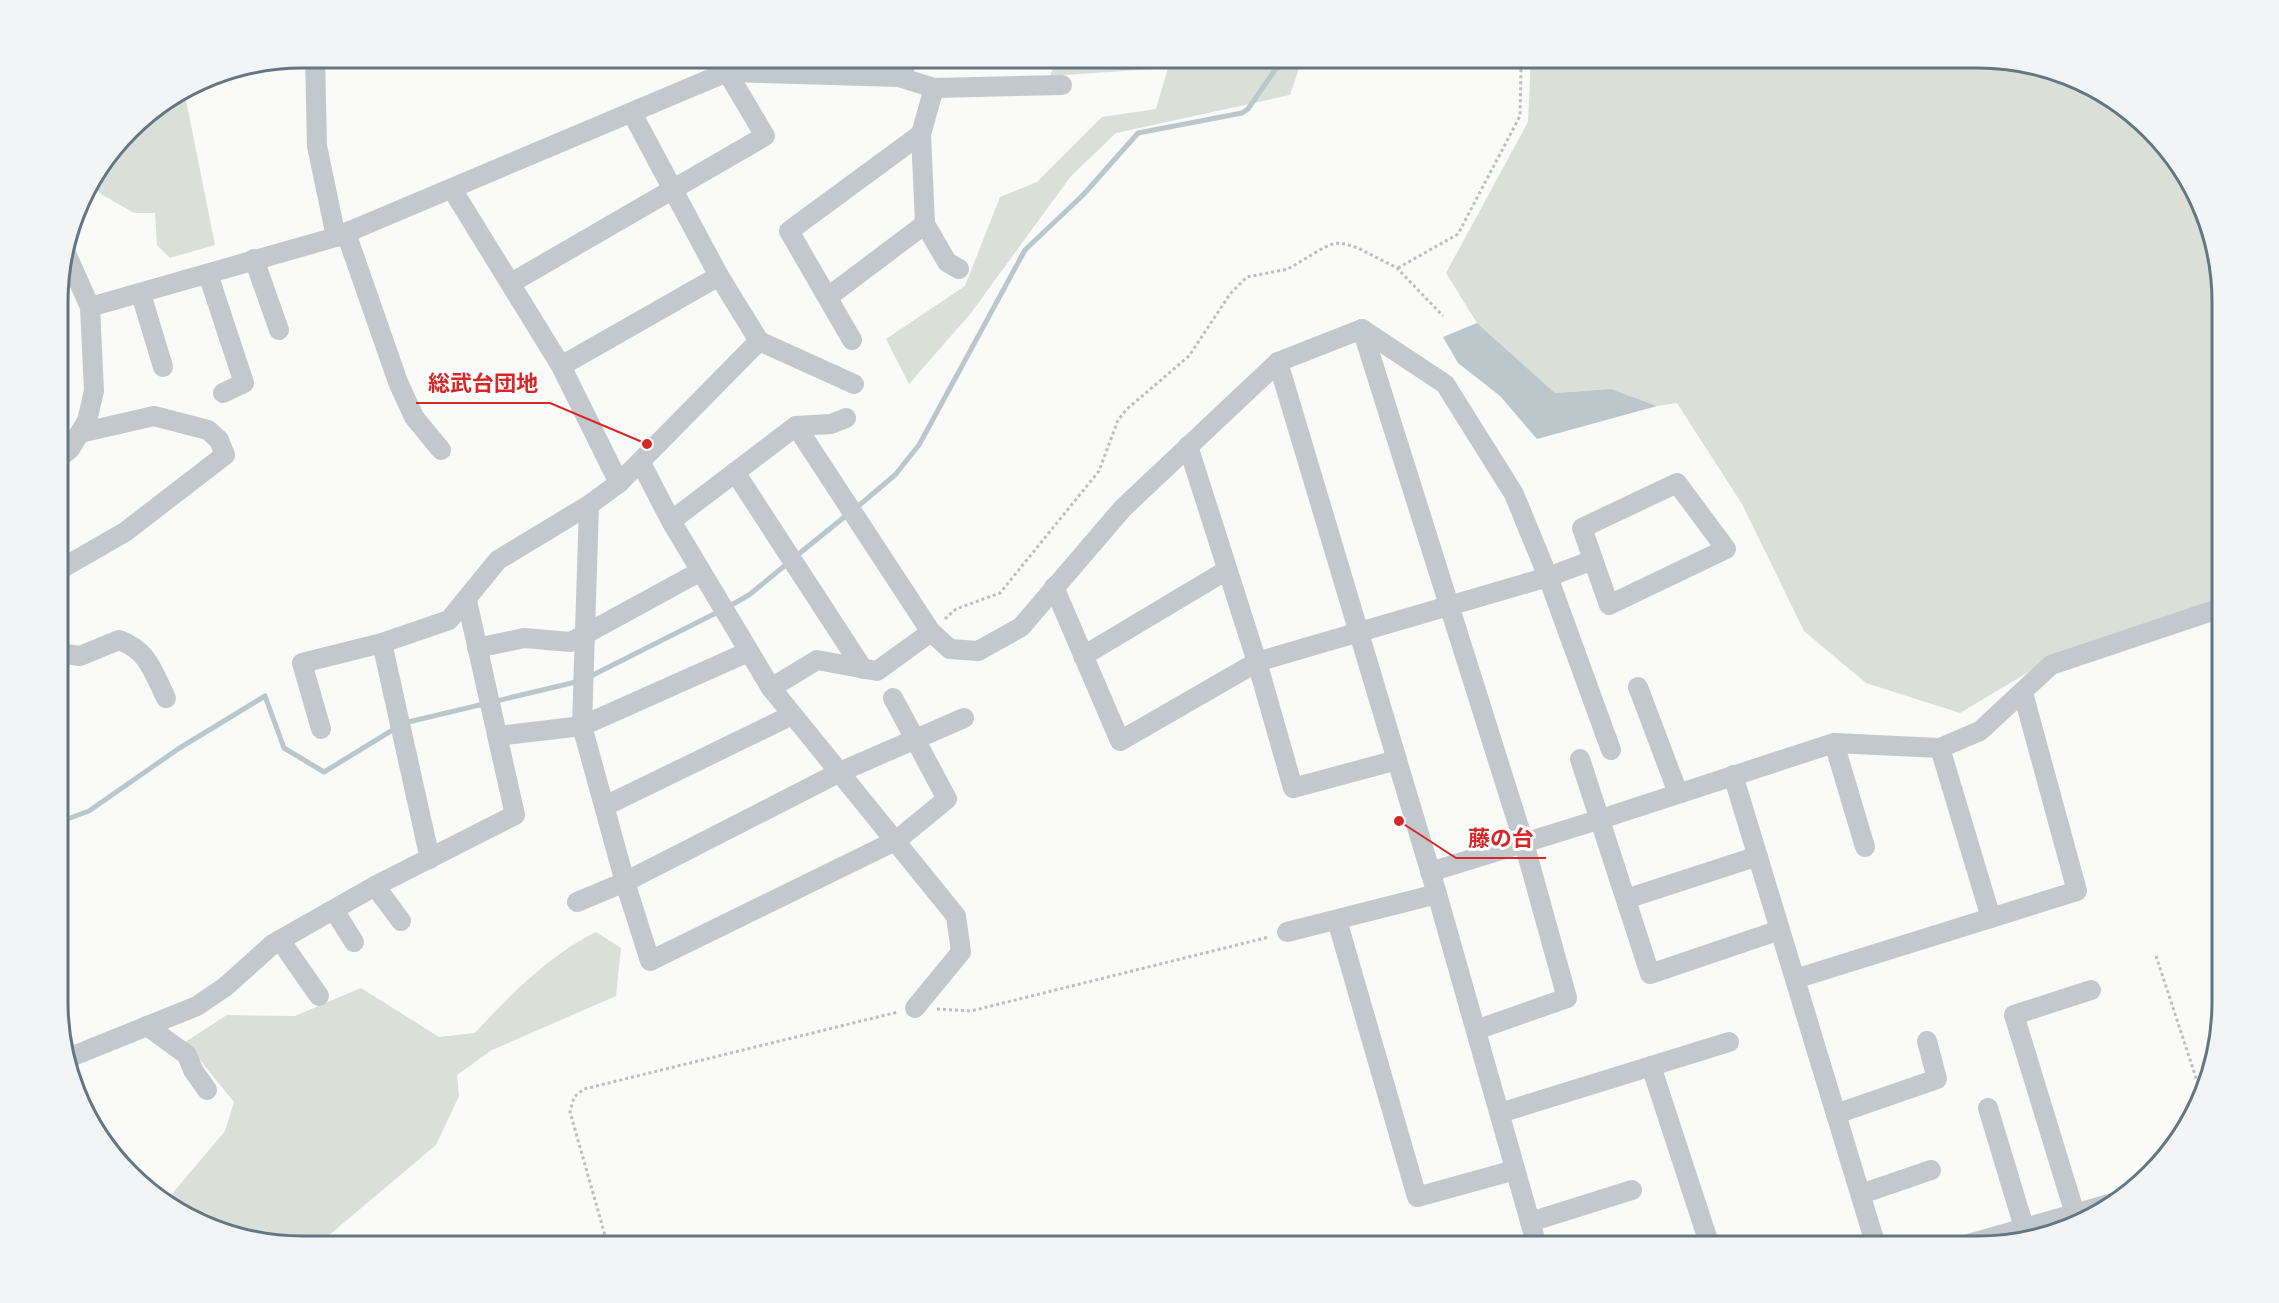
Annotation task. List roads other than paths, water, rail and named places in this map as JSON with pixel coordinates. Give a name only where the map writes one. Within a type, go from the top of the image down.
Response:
[{"type":"street","points":[[315,68],[317,146],[341,235],[398,382],[414,417],[441,450]]},
{"type":"street","points":[[90,307],[341,235],[632,113],[721,68]]},
{"type":"street","points":[[511,283],[765,136],[729,68]]},
{"type":"street","points":[[770,68],[899,77],[933,88],[1062,85]]},
{"type":"street","points":[[899,77],[904,68]]},
{"type":"street","points":[[933,88],[921,134],[925,224],[947,262],[959,269]]},
{"type":"street","points":[[632,113],[719,276],[759,341],[854,384]]},
{"type":"street","points":[[852,339],[789,231],[921,134]]},
{"type":"street","points":[[452,189],[561,366],[620,483]]},
{"type":"street","points":[[828,297],[925,224]]},
{"type":"street","points":[[254,259],[279,330]]},
{"type":"street","points":[[68,451],[87,421],[94,391],[90,307],[71,263]]},
{"type":"street","points":[[208,274],[244,383],[223,393]]},
{"type":"street","points":[[561,366],[719,276]]},
{"type":"street","points":[[141,294],[163,367]]},
{"type":"street","points":[[796,426],[931,632],[950,649],[978,651],[1021,627],[1123,508],[1278,362],[1362,329]]},
{"type":"street","points":[[1362,329],[1445,384],[1514,494],[1548,577],[1611,750]]},
{"type":"street","points":[[1362,329],[1524,843],[1567,998],[1476,1030]]},
{"type":"street","points":[[321,729],[302,663],[382,644],[449,620],[467,601],[498,560],[590,505],[620,483],[759,341]]},
{"type":"street","points":[[1278,362],[1437,894],[1534,1236]]},
{"type":"street","points":[[68,565],[125,532],[225,454],[219,440],[208,430],[154,416],[80,433]]},
{"type":"street","points":[[671,521],[796,426],[831,424],[846,418]]},
{"type":"street","points":[[1188,446],[1257,662],[1293,788],[1397,760]]},
{"type":"street","points":[[641,463],[671,521],[771,688],[897,840],[956,916],[961,952],[915,1008]]},
{"type":"street","points":[[735,472],[863,669]]},
{"type":"street","points":[[1677,483],[1726,549],[1609,604],[1593,560],[1582,528],[1677,483]]},
{"type":"street","points":[[590,505],[582,726],[625,882],[650,961],[897,840],[946,799],[892,698]]},
{"type":"street","points":[[1054,587],[1120,741],[1257,662],[1548,577],[1593,560]]},
{"type":"street","points":[[1083,656],[1227,570]]},
{"type":"street","points":[[477,648],[524,638],[571,642],[701,571]]},
{"type":"street","points":[[74,1056],[196,1006],[225,987],[280,940],[375,886],[515,816],[467,601]]},
{"type":"street","points":[[1430,872],[1602,819],[1834,743],[1940,748],[1980,731],[2051,665],[2212,611]]},
{"type":"street","points":[[771,688],[817,660],[877,671],[931,632]]},
{"type":"street","points":[[68,654],[80,656],[119,640],[130,644],[143,653],[166,698]]},
{"type":"street","points":[[382,644],[430,859]]},
{"type":"street","points":[[497,736],[582,726],[748,652]]},
{"type":"street","points":[[1638,687],[1678,793]]},
{"type":"street","points":[[1795,979],[2077,891],[2023,693]]},
{"type":"street","points":[[605,806],[792,715]]},
{"type":"street","points":[[577,902],[625,882],[840,772],[964,718]]},
{"type":"street","points":[[1834,743],[1865,847]]},
{"type":"street","points":[[1940,748],[1991,918]]},
{"type":"street","points":[[1580,759],[1602,819],[1650,974],[1780,930]]},
{"type":"street","points":[[1733,775],[1873,1236]]},
{"type":"street","points":[[1626,899],[1758,856]]},
{"type":"street","points":[[375,886],[401,921]]},
{"type":"street","points":[[1287,932],[1437,894]]},
{"type":"street","points":[[334,910],[354,942]]},
{"type":"street","points":[[1337,920],[1417,1197],[1515,1170]]},
{"type":"street","points":[[280,940],[319,996]]},
{"type":"street","points":[[1997,1235],[2075,1214],[2014,1015],[2091,990]]},
{"type":"street","points":[[147,1026],[187,1055],[193,1070],[207,1090]]},
{"type":"street","points":[[1836,1114],[1937,1079],[1927,1041]]},
{"type":"street","points":[[1500,1113],[1729,1042]]},
{"type":"street","points":[[1651,1066],[1707,1236]]},
{"type":"street","points":[[1988,1108],[2024,1227]]},
{"type":"street","points":[[1860,1194],[1931,1170]]},
{"type":"street","points":[[1530,1222],[1632,1190]]},
{"type":"waterway","points":[[856,508],[895,475],[919,445],[1025,250],[1084,194],[1138,133],[1242,113],[1248,109],[1276,68]]},
{"type":"waterway","points":[[795,557],[848,514]]},
{"type":"waterway","points":[[728,607],[749,595],[788,563]]},
{"type":"waterway","points":[[589,677],[720,611]]},
{"type":"waterway","points":[[68,819],[89,811],[178,749],[265,696],[284,748],[324,772],[404,723],[580,681]]},
{"type":"place","name":"総武台団地","points":[[647,444]]},
{"type":"place","name":"藤の台","points":[[1399,821]]}]
